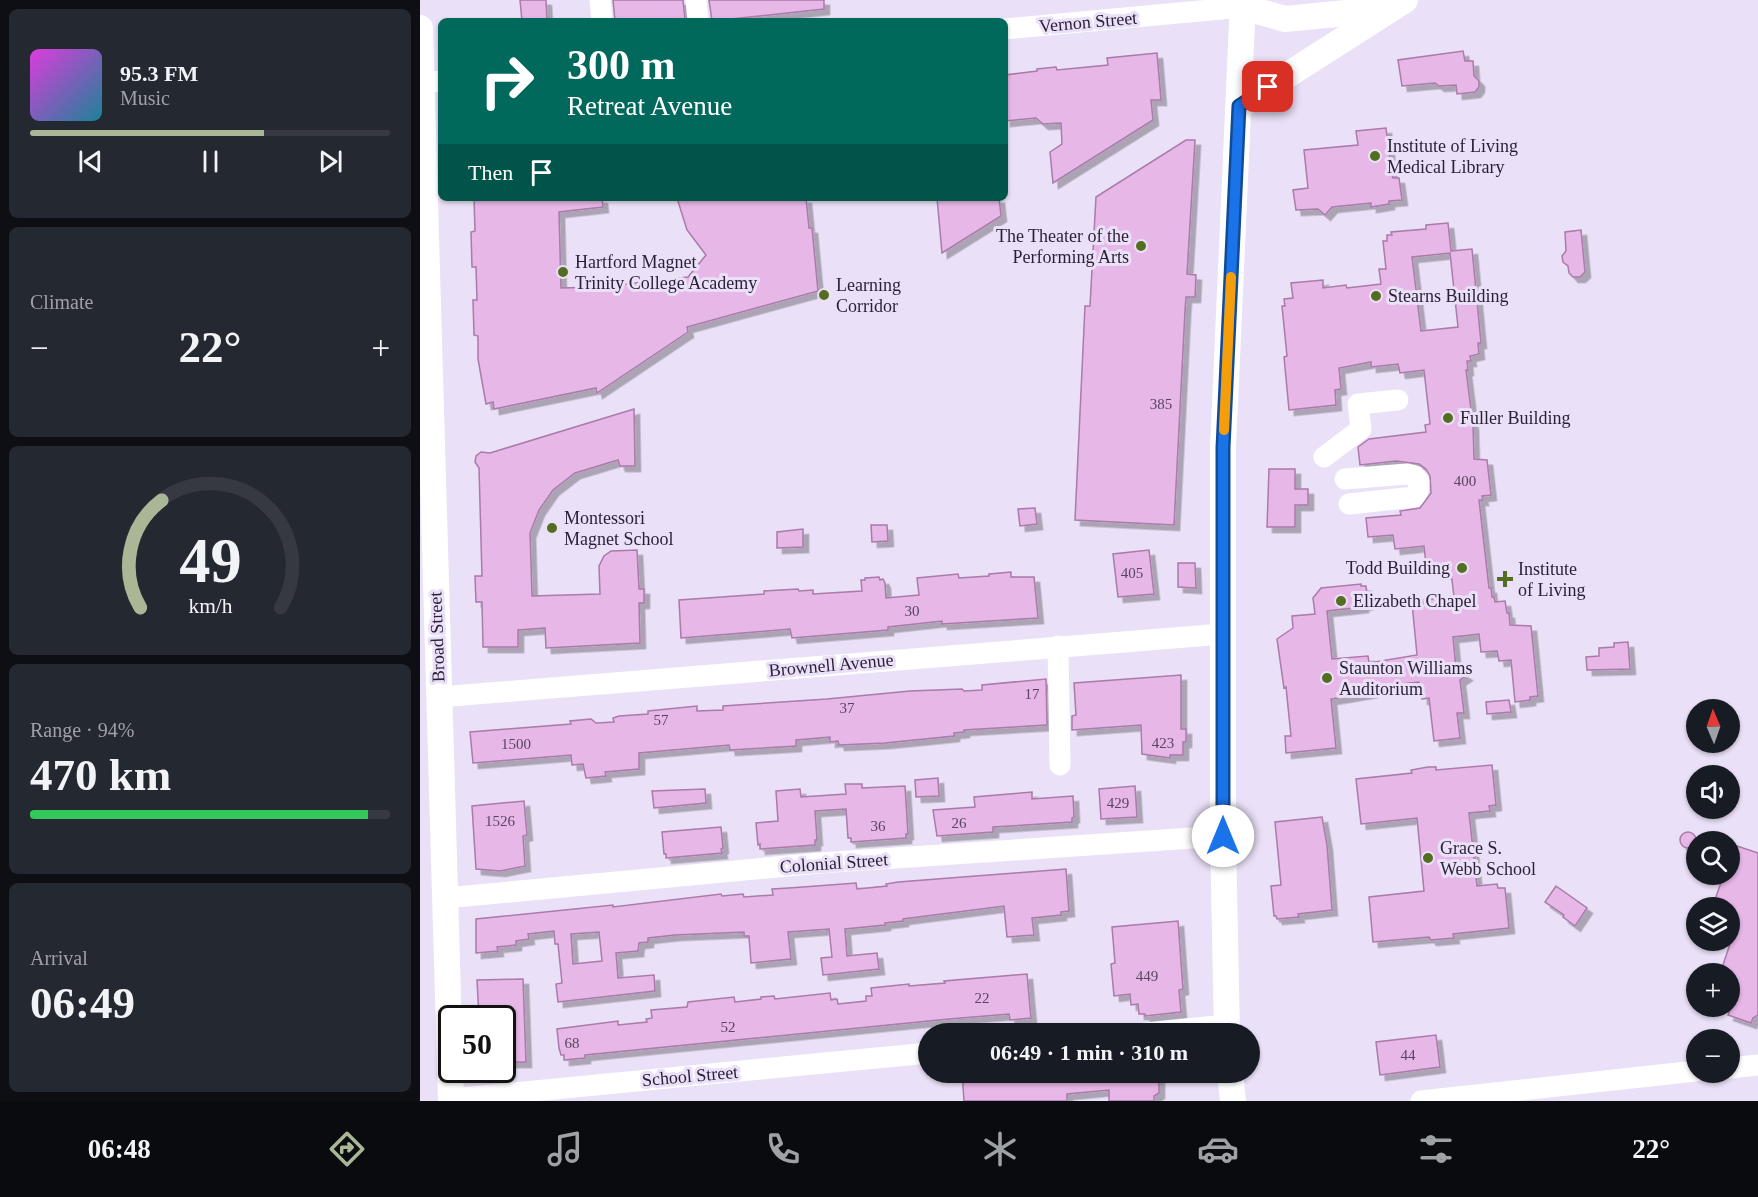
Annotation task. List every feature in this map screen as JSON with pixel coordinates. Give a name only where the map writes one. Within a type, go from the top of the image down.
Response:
[{"type":"main road","points":[[1243,4],[1270,0]]},
{"type":"main road","points":[[1243,4],[1285,19],[1366,11],[1404,0]]},
{"type":"main road","points":[[1239,106],[1404,0]]},
{"type":"main road","points":[[1226,1023],[1223,836],[1223,448],[1243,4]]},
{"type":"main road","name":"Broad Street","points":[[420,28],[432,82],[439,697],[451,1100]]},
{"type":"main road","points":[[1231,1083],[1233,1101]]},
{"type":"street","points":[[600,0],[602,18]]},
{"type":"street","points":[[696,0],[698,18]]},
{"type":"street","name":"Vernon Street","points":[[1008,29],[1243,4]]},
{"type":"street","points":[[1324,457],[1361,429],[1358,404],[1398,400]]},
{"type":"street","points":[[1345,480],[1407,474],[1415,476],[1419,482],[1418,491],[1414,497],[1349,504]]},
{"type":"street","name":"Brownell Avenue","points":[[439,697],[1223,634]]},
{"type":"street","points":[[1058,646],[1060,765]]},
{"type":"street","name":"Colonial Street","points":[[445,898],[820,863],[1223,836]]},
{"type":"street","name":"School Street","points":[[451,1100],[918,1054]]},
{"type":"street","points":[[1740,1067],[1758,1065]]},
{"type":"street","points":[[1421,1101],[1686,1072]]},
{"type":"building","points":[[520,0],[546,0],[547,18],[522,18]]},
{"type":"building","points":[[613,0],[683,0],[685,18],[615,18]]},
{"type":"building","points":[[709,0],[824,0],[824,9],[740,18],[712,18]]},
{"type":"building","points":[[1463,51],[1465,61],[1473,61],[1474,76],[1479,81],[1479,87],[1475,92],[1457,94],[1456,85],[1439,86],[1435,83],[1402,86],[1398,60]]},
{"type":"building","points":[[1157,53],[1161,100],[1151,100],[1153,120],[1053,183],[1050,152],[1062,144],[1061,123],[1043,124],[1036,118],[1008,121],[1008,75],[1056,67],[1057,70],[1108,65],[1107,58]]},
{"type":"building","points":[[1386,128],[1392,175],[1393,178],[1399,178],[1402,200],[1389,201],[1389,204],[1371,207],[1371,203],[1332,207],[1325,215],[1318,209],[1296,210],[1293,190],[1308,188],[1304,150],[1358,145],[1356,131]]},
{"type":"building","points":[[1186,140],[1195,140],[1187,274],[1196,275],[1195,297],[1186,297],[1174,525],[1075,520],[1085,306],[1090,306],[1096,197]]},
{"type":"building","points":[[474,201],[602,201],[603,207],[559,212],[561,288],[600,287],[688,277],[706,255],[687,230],[678,201],[806,201],[809,228],[812,228],[818,291],[687,327],[688,332],[597,393],[596,388],[494,409],[493,402],[486,404],[478,359],[478,336],[474,335],[473,300],[477,300],[476,267],[472,267],[471,232],[475,231]]},
{"type":"building","points":[[937,201],[999,201],[1001,216],[942,253]]},
{"type":"building","points":[[1448,223],[1451,251],[1472,249],[1481,343],[1478,343],[1479,354],[1470,356],[1471,361],[1467,361],[1468,370],[1466,370],[1473,425],[1474,459],[1487,460],[1491,495],[1482,496],[1483,500],[1479,500],[1489,588],[1491,588],[1495,602],[1505,601],[1510,625],[1531,626],[1538,696],[1530,697],[1530,700],[1515,702],[1511,660],[1499,661],[1497,651],[1481,652],[1479,634],[1453,637],[1456,669],[1467,675],[1460,680],[1464,713],[1457,713],[1460,738],[1434,741],[1429,698],[1422,699],[1419,682],[1372,687],[1372,692],[1331,699],[1336,748],[1286,753],[1285,736],[1291,736],[1286,687],[1284,688],[1277,639],[1293,628],[1292,616],[1315,614],[1313,598],[1321,588],[1361,584],[1361,586],[1366,586],[1368,604],[1363,607],[1327,611],[1332,659],[1368,656],[1369,663],[1417,655],[1412,603],[1454,597],[1451,572],[1445,573],[1444,570],[1437,570],[1437,563],[1426,565],[1424,546],[1395,549],[1393,535],[1368,537],[1366,518],[1401,515],[1400,511],[1420,508],[1431,493],[1430,476],[1419,464],[1396,461],[1360,465],[1358,447],[1369,439],[1426,432],[1425,425],[1430,424],[1424,370],[1400,373],[1398,364],[1371,367],[1371,362],[1339,368],[1341,389],[1335,390],[1336,405],[1289,410],[1284,357],[1287,356],[1282,306],[1285,306],[1284,299],[1293,298],[1291,283],[1323,280],[1323,288],[1381,284],[1379,269],[1386,269],[1383,241],[1387,241],[1387,235],[1392,235],[1391,232],[1426,229],[1426,225]],"holes":[[[1450,253],[1458,327],[1421,331],[1412,257]]]},
{"type":"building","points":[[1581,230],[1585,272],[1580,277],[1573,277],[1569,273],[1568,266],[1563,262],[1562,256],[1566,251],[1565,232]]},
{"type":"building","points":[[634,409],[635,466],[620,466],[618,460],[575,473],[553,490],[539,510],[530,533],[532,596],[600,594],[599,566],[604,556],[611,551],[637,550],[639,589],[644,589],[644,603],[639,603],[640,643],[546,648],[545,628],[518,630],[518,647],[483,647],[482,602],[476,602],[475,576],[482,576],[479,468],[475,462],[476,456],[481,452],[490,453]]},
{"type":"building","points":[[1269,469],[1295,469],[1295,489],[1308,489],[1308,505],[1295,505],[1295,527],[1267,527]]},
{"type":"building","points":[[1035,508],[1037,524],[1020,526],[1018,509]]},
{"type":"building","points":[[871,525],[887,525],[888,541],[872,542]]},
{"type":"building","points":[[803,529],[803,547],[777,548],[777,532]]},
{"type":"building","points":[[1149,550],[1154,594],[1118,597],[1113,554]]},
{"type":"building","points":[[1178,563],[1195,563],[1196,588],[1178,587]]},
{"type":"building","points":[[1011,572],[1011,577],[1034,577],[1038,618],[942,624],[942,621],[888,627],[888,630],[792,638],[790,629],[681,638],[679,600],[764,594],[764,591],[798,589],[799,591],[813,590],[813,594],[862,591],[861,580],[879,577],[885,583],[886,598],[919,595],[917,578],[958,574],[959,578]]},
{"type":"building","points":[[1628,642],[1630,669],[1587,670],[1586,657],[1599,656],[1599,648],[1614,647],[1614,643]]},
{"type":"building","points":[[1181,675],[1181,729],[1186,729],[1183,755],[1170,755],[1170,758],[1142,754],[1141,725],[1072,730],[1072,716],[1076,715],[1074,683]]},
{"type":"building","points":[[1046,679],[1047,725],[964,730],[964,732],[954,733],[954,736],[885,743],[839,745],[838,741],[830,742],[830,737],[796,740],[796,746],[730,750],[729,745],[639,753],[639,769],[605,772],[606,776],[586,778],[583,764],[572,765],[571,755],[473,763],[470,732],[571,724],[570,721],[591,719],[596,723],[614,722],[613,718],[619,716],[697,706],[697,711],[723,710],[723,706],[910,691],[982,690],[982,685]]},
{"type":"building","points":[[1509,700],[1511,712],[1487,714],[1486,702]]},
{"type":"building","points":[[1492,765],[1496,805],[1489,806],[1490,811],[1469,813],[1477,886],[1497,884],[1498,888],[1505,888],[1509,928],[1453,934],[1454,938],[1431,940],[1429,937],[1373,942],[1369,897],[1424,891],[1417,818],[1361,824],[1356,779],[1412,773],[1411,770],[1428,767],[1436,767],[1436,770]]},
{"type":"building","points":[[938,778],[939,796],[916,797],[915,780]]},
{"type":"building","points":[[845,784],[862,784],[862,788],[905,786],[908,834],[906,838],[851,842],[851,838],[848,838],[846,809],[815,811],[817,840],[815,840],[815,845],[760,849],[756,823],[778,821],[776,791],[800,789],[801,797],[846,794]]},
{"type":"building","points":[[1135,786],[1137,817],[1101,819],[1099,789]]},
{"type":"building","points":[[705,789],[706,803],[654,808],[652,791]]},
{"type":"building","points":[[1032,792],[1032,799],[1073,796],[1074,817],[1072,822],[993,827],[993,832],[937,836],[933,810],[975,807],[974,797]]},
{"type":"building","points":[[524,801],[527,835],[523,836],[525,866],[500,871],[476,869],[472,806]]},
{"type":"building","points":[[1322,817],[1327,845],[1332,910],[1277,919],[1274,916],[1271,886],[1281,885],[1275,822]]},
{"type":"building","points":[[721,827],[722,853],[666,858],[662,832]]},
{"type":"building","points":[[1686,833],[1686,847],[1680,840]]},
{"type":"building","points":[[1740,847],[1758,853],[1758,1015],[1751,1023],[1734,1017],[1740,1017],[1740,963],[1724,963],[1728,951],[1740,951],[1740,897],[1716,897],[1720,885],[1740,885]]},
{"type":"building","points":[[1066,869],[1069,911],[1061,912],[1061,915],[1032,918],[1034,935],[1007,937],[1004,906],[845,929],[847,956],[877,953],[879,969],[823,975],[821,958],[832,957],[829,929],[788,932],[791,959],[751,963],[749,936],[744,936],[744,932],[648,938],[648,942],[639,943],[638,951],[616,953],[618,978],[654,975],[655,991],[558,1002],[556,984],[562,983],[558,944],[555,944],[554,931],[528,934],[529,939],[516,941],[516,945],[497,947],[498,951],[476,953],[476,919],[613,905],[613,907],[721,894],[722,896],[743,894],[744,897],[773,895],[772,889],[856,883],[857,889],[887,886],[886,884]],"holes":[[[599,932],[602,961],[573,964],[571,934]]]},
{"type":"building","points":[[1556,886],[1587,908],[1575,926],[1545,902]]},
{"type":"building","points":[[1178,921],[1183,989],[1179,990],[1181,1012],[1145,1016],[1145,1014],[1139,1014],[1138,1004],[1131,1005],[1130,994],[1114,996],[1111,964],[1115,963],[1112,927]]},
{"type":"building","points":[[1027,974],[1031,1018],[1010,1020],[1009,1014],[949,1019],[585,1055],[585,1058],[564,1060],[564,1055],[561,1055],[559,1048],[557,1029],[618,1021],[618,1025],[647,1022],[646,1019],[652,1018],[651,1010],[687,1007],[688,1002],[734,997],[735,1002],[761,999],[761,997],[774,996],[775,999],[830,993],[831,1000],[837,999],[838,1004],[866,1001],[866,996],[872,996],[871,988]]},
{"type":"building","points":[[523,979],[526,1062],[516,1062],[516,1005],[478,1005],[477,980]]},
{"type":"building","points":[[1436,1035],[1440,1067],[1380,1075],[1376,1042]]},
{"type":"building","points":[[963,1083],[1159,1083],[1159,1093],[1154,1096],[1154,1101],[1109,1101],[1109,1090],[1067,1094],[1067,1101],[964,1101]]},
{"type":"slow traffic","points":[[1224,430],[1231,277]]},
{"type":"place","name":"Institute of Living Medical Library","points":[[1375,156]]},
{"type":"place","name":"The Theater of the Performing Arts","points":[[1141,246]]},
{"type":"place","name":"Hartford Magnet Trinity College Academy","points":[[563,272]]},
{"type":"place","name":"Learning Corridor","points":[[824,295]]},
{"type":"place","name":"Stearns Building","points":[[1376,296]]},
{"type":"place","name":"Fuller Building","points":[[1448,418]]},
{"type":"place","name":"Montessori Magnet School","points":[[552,528]]},
{"type":"place","name":"Todd Building","points":[[1462,568]]},
{"type":"place","name":"Institute of Living","points":[[1505,579]]},
{"type":"place","name":"Elizabeth Chapel","points":[[1341,601]]},
{"type":"place","name":"Staunton Williams Auditorium","points":[[1327,678]]},
{"type":"place","name":"Grace S. Webb School","points":[[1428,858]]},
{"type":"route","points":[[1223,836],[1223,448],[1239,106],[1268,87]]}]
